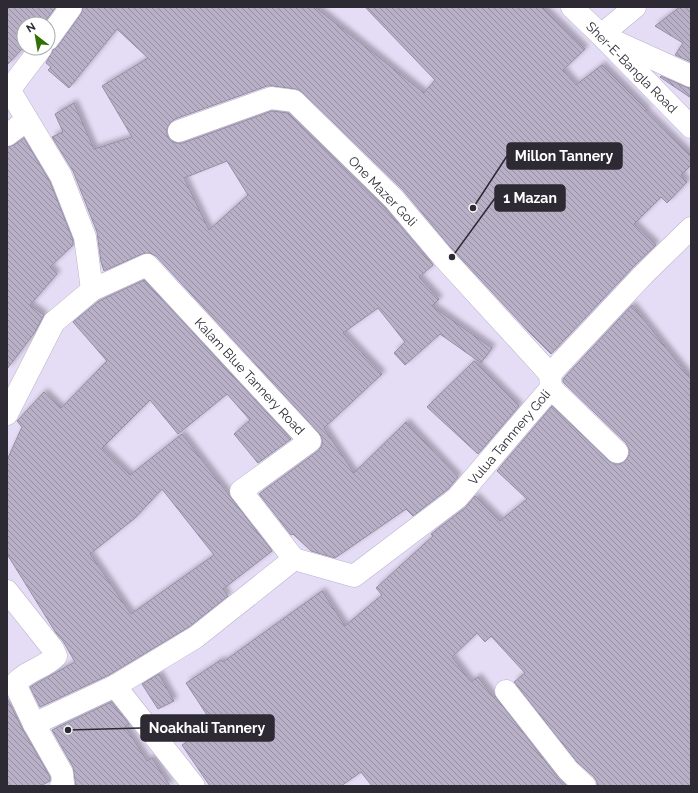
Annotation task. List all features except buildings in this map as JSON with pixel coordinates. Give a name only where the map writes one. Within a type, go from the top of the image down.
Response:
[{"type":"street","points":[[56,28],[71,7]]},
{"type":"street","name":"Sher-E-Bangla Road","points":[[572,7],[602,35],[691,127]]},
{"type":"street","points":[[635,7],[602,35],[691,76]]},
{"type":"street","points":[[7,414],[54,322],[92,290],[85,237],[61,176],[8,88],[34,56]]},
{"type":"street","name":"One Mazer Goli","points":[[179,131],[271,98],[294,100],[394,199],[551,381],[617,452]]},
{"type":"street","points":[[7,135],[27,120]]},
{"type":"street","name":"Vulua Tannnery Goli","points":[[294,559],[354,576],[457,498],[551,381],[643,274],[691,228]]},
{"type":"street","name":"Kalam Blue Tannery Road","points":[[92,290],[147,265],[310,441],[241,491],[294,559]]},
{"type":"street","points":[[34,724],[115,686],[196,637],[294,559]]},
{"type":"street","points":[[7,591],[53,649],[56,656],[50,663],[19,679],[15,684],[34,724],[62,773],[63,783],[61,786]]},
{"type":"street","points":[[115,686],[194,786]]},
{"type":"street","points":[[506,691],[568,770],[585,786]]},
{"type":"place","name":"Millon Tannery","points":[[473,208]]},
{"type":"place","name":"1 Mazan","points":[[452,257]]},
{"type":"place","name":"Noakhali Tannery","points":[[68,730]]}]
